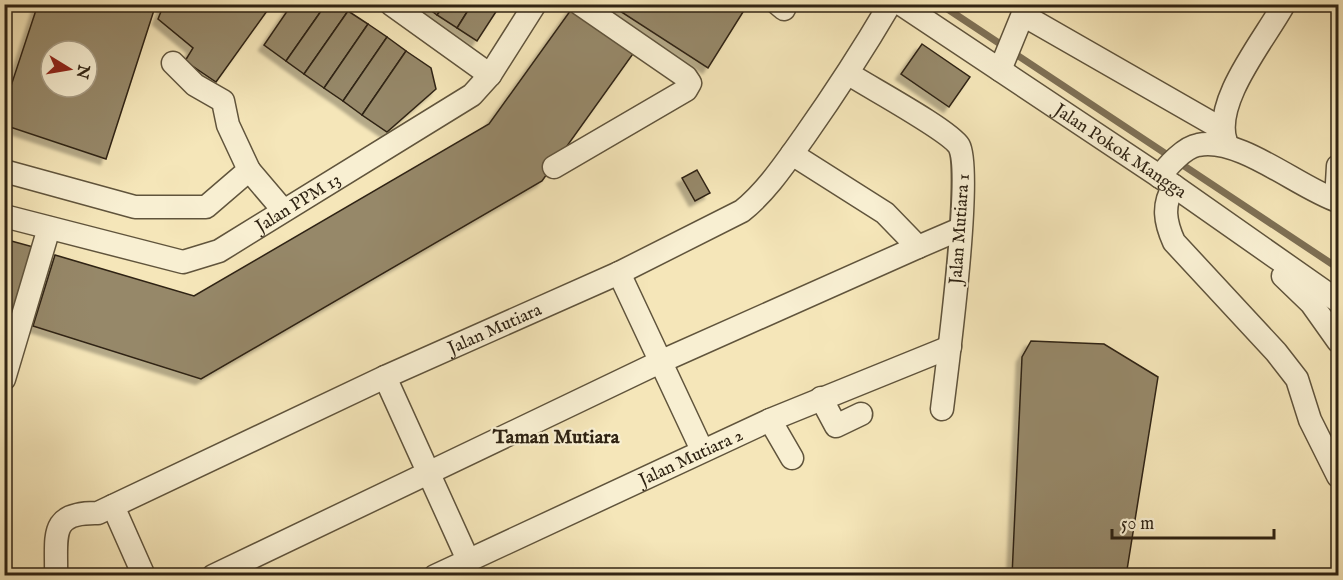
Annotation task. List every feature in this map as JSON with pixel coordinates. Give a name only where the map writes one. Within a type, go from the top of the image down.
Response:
[{"type":"street","points":[[391,4],[490,75]]},
{"type":"street","name":"Jalan PPM 13","points":[[4,216],[183,262],[219,250],[472,95],[490,75],[535,4]]},
{"type":"street","points":[[554,167],[686,90],[690,83],[686,77],[580,4]]},
{"type":"street","name":"Jalan Mutiara","points":[[56,576],[57,541],[60,525],[66,517],[80,513],[98,513],[385,376],[619,273],[742,211],[754,201],[792,154],[849,74],[890,4]]},
{"type":"street","name":"Jalan Pokok Mangga","points":[[900,4],[1006,55],[1171,171],[1242,234],[1338,301]]},
{"type":"street","points":[[1224,137],[1239,75],[1284,4]]},
{"type":"street","points":[[1006,55],[1025,10],[1224,137],[1337,200],[1338,166]]},
{"type":"street","points":[[173,63],[195,85],[223,101],[228,125],[249,170],[283,210]]},
{"type":"street","name":"Jalan Mutiara 1","points":[[849,74],[951,137],[959,146],[964,172],[950,347],[942,409]]},
{"type":"street","points":[[1224,137],[1195,145],[1171,171],[1165,213],[1167,226],[1174,242],[1276,352],[1297,379],[1310,420],[1338,477]]},
{"type":"street","points":[[792,154],[885,213],[918,247]]},
{"type":"street","points":[[4,171],[135,207],[206,207],[249,170]]},
{"type":"street","points":[[4,379],[49,228]]},
{"type":"street","points":[[213,576],[662,361],[960,229]]},
{"type":"street","points":[[1242,234],[1311,303],[1338,341]]},
{"type":"street","points":[[619,273],[702,450]]},
{"type":"street","name":"Jalan Mutiara 2","points":[[435,576],[702,450],[821,398],[950,347]]},
{"type":"street","points":[[385,376],[468,560]]},
{"type":"street","points":[[821,398],[836,426],[861,414]]},
{"type":"street","points":[[770,420],[792,458]]},
{"type":"street","points":[[113,506],[144,576]]},
{"type":"building","points":[[38,4],[156,4],[106,159],[4,125],[4,107]]},
{"type":"building","points":[[164,4],[272,4],[216,82],[185,61],[193,48],[158,19]]},
{"type":"building","points":[[292,4],[326,4],[286,61],[264,45]]},
{"type":"building","points":[[326,4],[339,4],[348,11],[304,74],[286,61]]},
{"type":"building","points":[[422,4],[445,4],[437,15]]},
{"type":"building","points":[[445,4],[472,4],[457,28],[437,15]]},
{"type":"building","points":[[472,4],[501,4],[477,41],[457,28]]},
{"type":"building","points":[[609,4],[748,4],[708,68]]},
{"type":"building","points":[[573,7],[635,51],[542,181],[201,379],[33,326],[55,255],[194,296],[489,124]]},
{"type":"building","points":[[348,11],[368,24],[324,88],[304,74]]},
{"type":"building","points":[[368,24],[387,37],[343,101],[324,88]]},
{"type":"building","points":[[387,37],[406,51],[362,115],[343,101]]},
{"type":"building","points":[[922,44],[970,77],[949,107],[901,74]]},
{"type":"building","points":[[406,51],[431,68],[436,89],[387,132],[362,115]]},
{"type":"building","points":[[697,170],[710,193],[695,201],[682,178]]},
{"type":"building","points":[[4,239],[37,248],[4,359]]},
{"type":"building","points":[[1031,341],[1104,344],[1158,377],[1126,576],[1012,576],[1022,357]]},
{"type":"waterway","points":[[940,4],[1338,268]]},
{"type":"district","name":"Taman Mutiara","points":[[556,436]]}]
